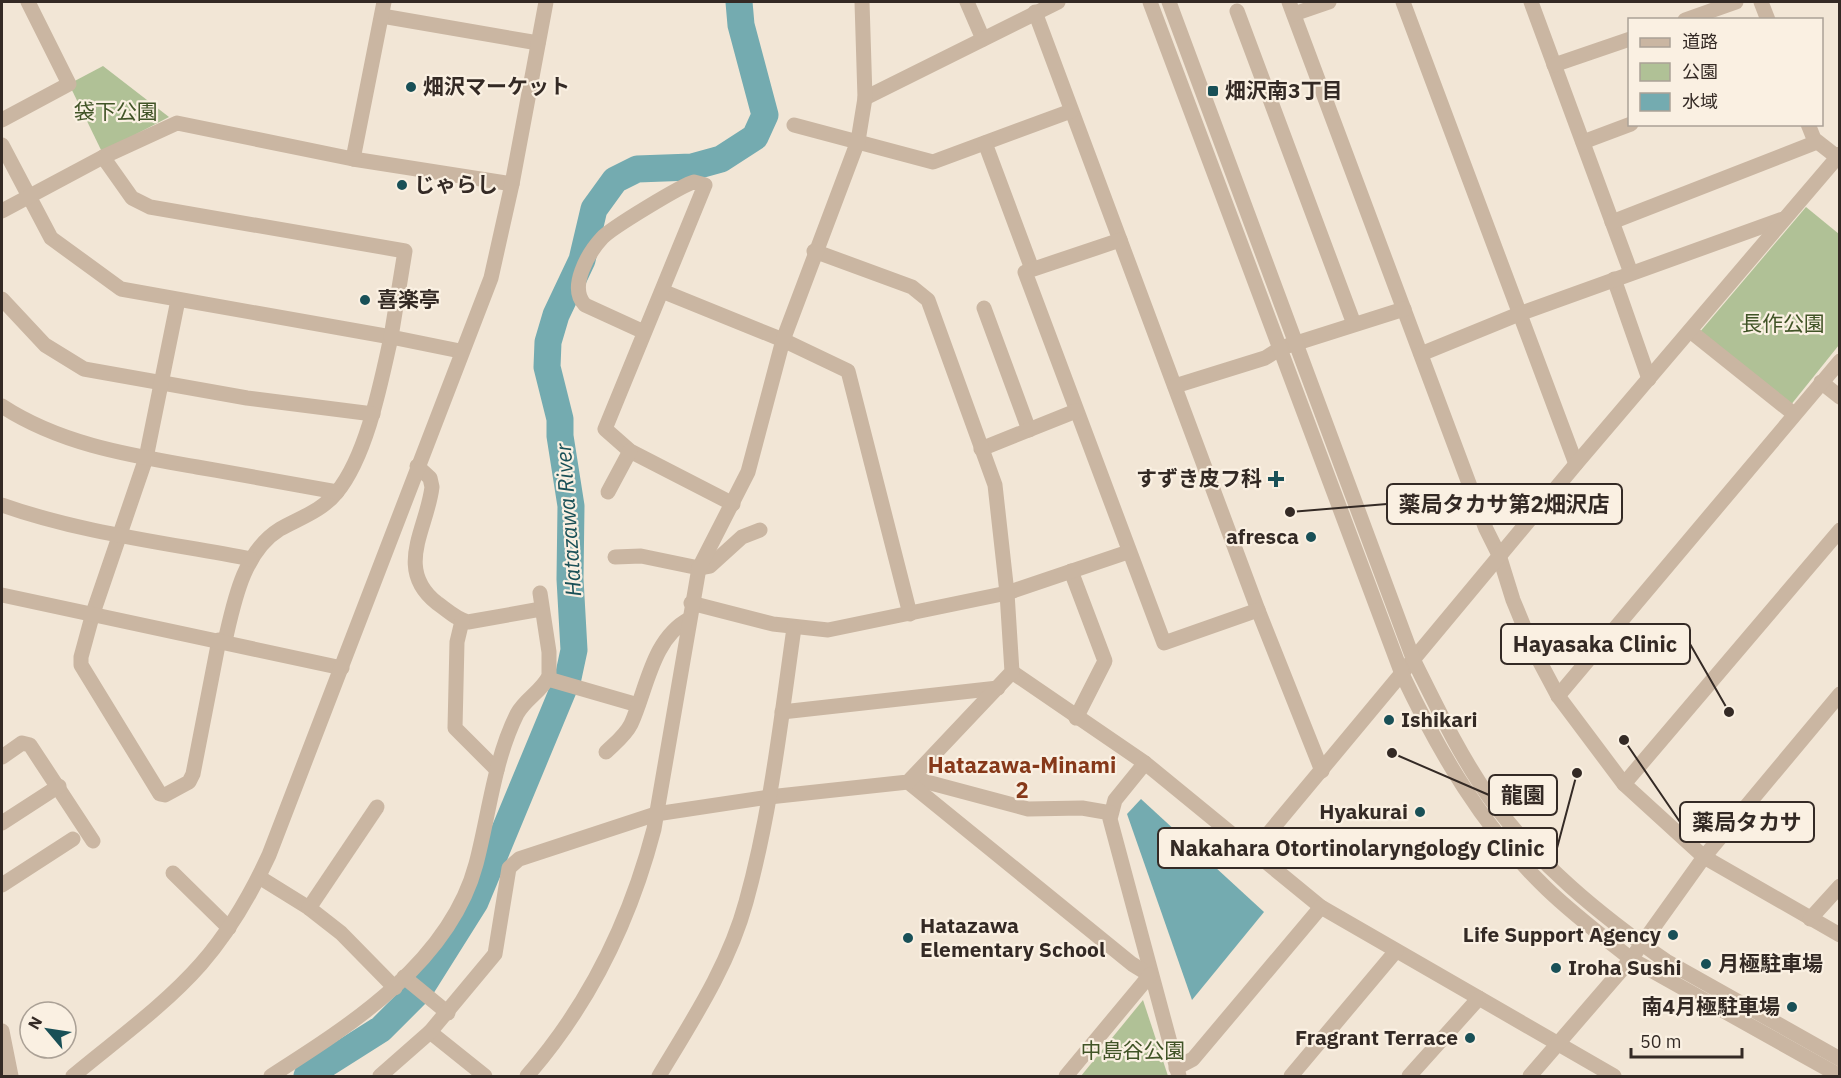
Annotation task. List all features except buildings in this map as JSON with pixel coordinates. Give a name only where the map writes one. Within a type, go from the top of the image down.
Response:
[{"type":"street","points":[[2,120],[69,84],[28,2]]},
{"type":"street","points":[[74,1077],[176,990],[229,928],[259,877],[342,668],[460,351],[478,316],[491,278],[512,184],[546,2]]},
{"type":"street","points":[[527,1077],[554,1045],[600,970],[628,911],[645,864],[699,568],[748,472],[783,340],[814,251],[858,141],[865,98],[862,2]]},
{"type":"street","points":[[967,2],[983,39]]},
{"type":"street","points":[[865,98],[1058,2]]},
{"type":"street","points":[[1150,2],[1402,674],[1448,764],[1488,820],[1546,888],[1631,959],[1839,1076]]},
{"type":"street","points":[[1169,2],[1414,661],[1460,751],[1490,797],[1517,831],[1577,893],[1642,945],[1666,961],[1839,1059]]},
{"type":"street","points":[[1329,2],[1291,8],[1486,529],[1499,555],[1513,600],[1530,641],[1558,696],[1624,784],[1704,856],[1839,935]]},
{"type":"street","points":[[1403,2],[1576,464]]},
{"type":"street","points":[[1531,2],[1631,273]]},
{"type":"street","points":[[1691,18],[1736,2]]},
{"type":"street","points":[[1761,2],[1767,18]]},
{"type":"street","points":[[353,159],[383,9],[538,43]]},
{"type":"street","points":[[1237,11],[1354,324]]},
{"type":"street","points":[[1035,12],[1258,610],[1322,771]]},
{"type":"street","points":[[1554,65],[1628,39]]},
{"type":"street","points":[[794,125],[933,162],[1071,111]]},
{"type":"street","points":[[2,212],[103,157],[177,123],[353,159],[512,184]]},
{"type":"street","points":[[1583,142],[1628,125]]},
{"type":"street","points":[[1253,852],[1414,661],[1499,555],[1838,155],[1817,142],[1809,126]]},
{"type":"street","points":[[1612,222],[1817,142]]},
{"type":"street","points":[[985,143],[1032,269]]},
{"type":"street","points":[[2,145],[51,238],[77,260],[121,289],[460,351]]},
{"type":"street","points":[[103,157],[132,198],[150,207],[405,251],[391,337],[373,414],[337,492],[315,511],[267,539],[251,560],[236,595],[222,641],[193,774],[189,783],[165,795],[160,794],[81,664],[93,613],[146,458],[178,300]]},
{"type":"street","points":[[644,332],[585,305],[579,299],[577,289],[583,269],[603,237],[694,182],[705,185],[662,291],[606,423],[608,433],[630,452],[733,504]]},
{"type":"street","points":[[1421,354],[1519,314],[1786,218]]},
{"type":"street","points":[[1120,240],[1025,272],[1128,552],[1164,643],[1258,610]]},
{"type":"street","points":[[814,251],[912,287],[927,300],[995,485],[1007,593],[1012,672],[910,780]]},
{"type":"street","points":[[1614,279],[1649,379]]},
{"type":"street","points":[[662,291],[783,340],[848,371],[910,614]]},
{"type":"street","points":[[2,299],[45,345],[84,369],[247,398],[373,414]]},
{"type":"street","points":[[984,308],[1029,430]]},
{"type":"street","points":[[1175,387],[1265,358],[1281,348],[1404,309]]},
{"type":"street","points":[[1690,331],[1794,414]]},
{"type":"street","points":[[1558,696],[1839,360]]},
{"type":"street","points":[[1821,382],[1839,397]]},
{"type":"street","points":[[2,406],[42,430],[146,458],[337,492]]},
{"type":"street","points":[[981,449],[1076,411]]},
{"type":"street","points":[[608,492],[630,452]]},
{"type":"street","points":[[417,466],[430,478],[432,487],[416,551],[416,577],[430,597],[462,621],[479,622],[541,609]]},
{"type":"street","points":[[2,505],[32,516],[251,560]]},
{"type":"street","points":[[615,557],[641,556],[699,568],[710,566],[742,537],[760,530]]},
{"type":"street","points":[[1624,784],[1839,530]]},
{"type":"street","points":[[690,611],[794,628],[828,630],[1007,593],[1128,552]]},
{"type":"street","points":[[1071,571],[1105,661],[1076,718]]},
{"type":"street","points":[[271,1077],[340,1031],[400,982],[456,911],[476,867],[497,770],[517,714],[548,679],[549,652],[540,592]]},
{"type":"street","points":[[2,595],[342,668]]},
{"type":"street","points":[[606,752],[624,735],[670,633],[690,611]]},
{"type":"street","points":[[462,621],[457,642],[455,728],[497,770]]},
{"type":"street","points":[[659,1077],[724,961],[746,903],[769,797],[794,628]]},
{"type":"street","points":[[1012,672],[1076,718],[1145,763],[1321,907],[1614,1077]]},
{"type":"street","points":[[548,679],[638,705]]},
{"type":"street","points":[[782,712],[999,688]]},
{"type":"street","points":[[1530,1077],[1631,959],[1704,856],[1839,694]]},
{"type":"street","points":[[2,757],[22,742],[30,745],[93,841]]},
{"type":"street","points":[[1145,763],[1115,800],[1111,813],[1150,975],[1178,1072],[1193,1059],[1321,907]]},
{"type":"street","points":[[910,780],[1132,964],[1150,975]]},
{"type":"street","points":[[380,1077],[448,1013],[495,954],[509,868],[519,859],[656,813],[910,780],[1028,809],[1082,808],[1111,813]]},
{"type":"street","points":[[2,823],[59,786]]},
{"type":"street","points":[[309,908],[377,807]]},
{"type":"street","points":[[2,885],[73,839]]},
{"type":"street","points":[[172,873],[229,928]]},
{"type":"street","points":[[259,877],[309,908],[400,982],[448,1013]]},
{"type":"street","points":[[1810,919],[1839,886]]},
{"type":"street","points":[[1291,1077],[1396,951]]},
{"type":"street","points":[[1066,1077],[1150,975]]},
{"type":"street","points":[[1409,1077],[1479,998]]},
{"type":"street","points":[[2,1032],[11,1077]]},
{"type":"street","points":[[430,1032],[485,1077]]},
{"type":"green space","name":"袋下公園","points":[[103,66],[169,117],[102,152],[69,84]]},
{"type":"green space","name":"長作公園","points":[[1806,207],[1839,234],[1839,345],[1790,406],[1699,333]]},
{"type":"green space","name":"中島谷公園","points":[[1143,1000],[1168,1076],[1081,1076]]},
{"type":"water","points":[[1141,799],[1264,912],[1192,1000],[1127,814]]},
{"type":"waterway","name":"Hatazawa River","points":[[307,1076],[381,1029],[419,991],[475,902],[568,678],[574,650],[570,579],[571,506],[560,436],[560,419],[547,367],[548,342],[556,315],[582,260],[594,209],[615,180],[637,169],[692,167],[721,159],[755,137],[765,115],[741,25],[739,2]]},
{"type":"place","name":"畑沢マーケット","points":[[411,87]]},
{"type":"place","name":"畑沢南3丁目","points":[[1213,91]]},
{"type":"place","name":"じゃらし","points":[[402,185]]},
{"type":"place","name":"喜楽亭","points":[[365,300]]},
{"type":"place","name":"すずき皮フ科","points":[[1276,479]]},
{"type":"place","name":"薬局タカサ第2畑沢店","points":[[1290,512]]},
{"type":"place","name":"afresca","points":[[1311,537]]},
{"type":"place","name":"Hayasaka Clinic","points":[[1729,712]]},
{"type":"place","name":"Ishikari","points":[[1389,720]]},
{"type":"place","name":"薬局タカサ","points":[[1624,740]]},
{"type":"place","name":"龍園","points":[[1392,753]]},
{"type":"place","name":"Nakahara Otortinolaryngology Clinic","points":[[1577,773]]},
{"type":"place","name":"Hyakurai","points":[[1420,812]]},
{"type":"place","name":"Life Support Agency","points":[[1673,935]]},
{"type":"place","name":"Hatazawa Elementary School","points":[[908,938]]},
{"type":"place","name":"月極駐車場","points":[[1706,964]]},
{"type":"place","name":"Iroha Sushi","points":[[1556,968]]},
{"type":"place","name":"南4月極駐車場","points":[[1792,1007]]},
{"type":"place","name":"Fragrant Terrace","points":[[1470,1038]]},
{"type":"district","name":"Hatazawa-Minami 2","points":[[1022,778]]}]
